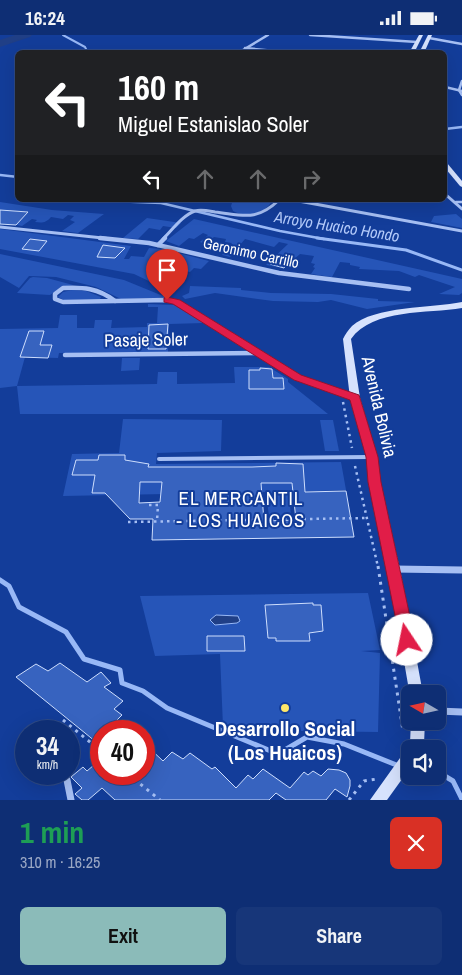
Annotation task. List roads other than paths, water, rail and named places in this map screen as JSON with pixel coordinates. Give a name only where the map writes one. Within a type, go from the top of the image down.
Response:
[{"type":"street","points":[[242,50],[268,35]]},
{"type":"street","points":[[310,35],[417,42]]},
{"type":"street","points":[[413,50],[421,35]]},
{"type":"street","points":[[423,50],[430,37],[462,44]]},
{"type":"street","points":[[245,48],[265,50]]},
{"type":"street","points":[[462,81],[460,91],[462,95]]},
{"type":"street","points":[[447,88],[460,91]]},
{"type":"street","points":[[447,166],[462,185]]},
{"type":"street","points":[[447,195],[462,209]]},
{"type":"street","points":[[158,245],[180,221],[195,211],[250,217],[271,209],[277,202]]},
{"type":"street","points":[[305,202],[462,231]]},
{"type":"street","name":"Geronimo Carrillo","points":[[0,227],[158,245],[279,273],[409,289]]},
{"type":"street","points":[[115,301],[104,291],[81,287],[63,288],[55,294],[55,299],[63,302],[115,301],[167,300],[176,302],[298,377],[355,398]]},
{"type":"street","name":"Avenida Bolivia","points":[[414,685],[394,569],[374,482],[372,457],[355,398],[346,345],[352,331],[362,323],[381,316],[462,305]]},
{"type":"street","name":"Pasaje Soler","points":[[65,355],[258,353]]},
{"type":"street","points":[[394,569],[462,570]]},
{"type":"street","points":[[446,711],[462,711]]},
{"type":"street","points":[[378,800],[384,782],[401,760]]},
{"type":"street","points":[[68,785],[71,800]]},
{"type":"lane","points":[[456,202],[462,202]]},
{"type":"lane","points":[[159,459],[372,457]]},
{"type":"waterway","points":[[0,44],[26,35]]},
{"type":"waterway","name":"Arroyo Huaico Hondo","points":[[63,35],[85,47],[86,50]]},
{"type":"waterway","name":"Arroyo Huaico Hondo","points":[[447,129],[462,127]]},
{"type":"waterway","name":"Arroyo Huaico Hondo","points":[[0,175],[15,177]]},
{"type":"waterway","name":"Arroyo Huaico Hondo","points":[[137,202],[161,203],[280,231],[323,239]]},
{"type":"waterway","name":"Arroyo Huaico Hondo","points":[[317,238],[323,239]]},
{"type":"waterway","name":"Arroyo Huaico Hondo","points":[[323,239],[406,250],[462,270]]},
{"type":"waterway","points":[[0,580],[9,586],[19,607],[66,632],[84,659],[120,670],[122,683],[143,691],[167,708],[278,754],[307,737],[344,744],[399,766]]},
{"type":"waterway","points":[[446,777],[453,781],[462,799]]},
{"type":"place","name":"Desarrollo Social (Los Huaicos)","points":[[285,708]]},
{"type":"district","name":"EL MERCANTIL - LOS HUAICOS","points":[[241,509]]}]
